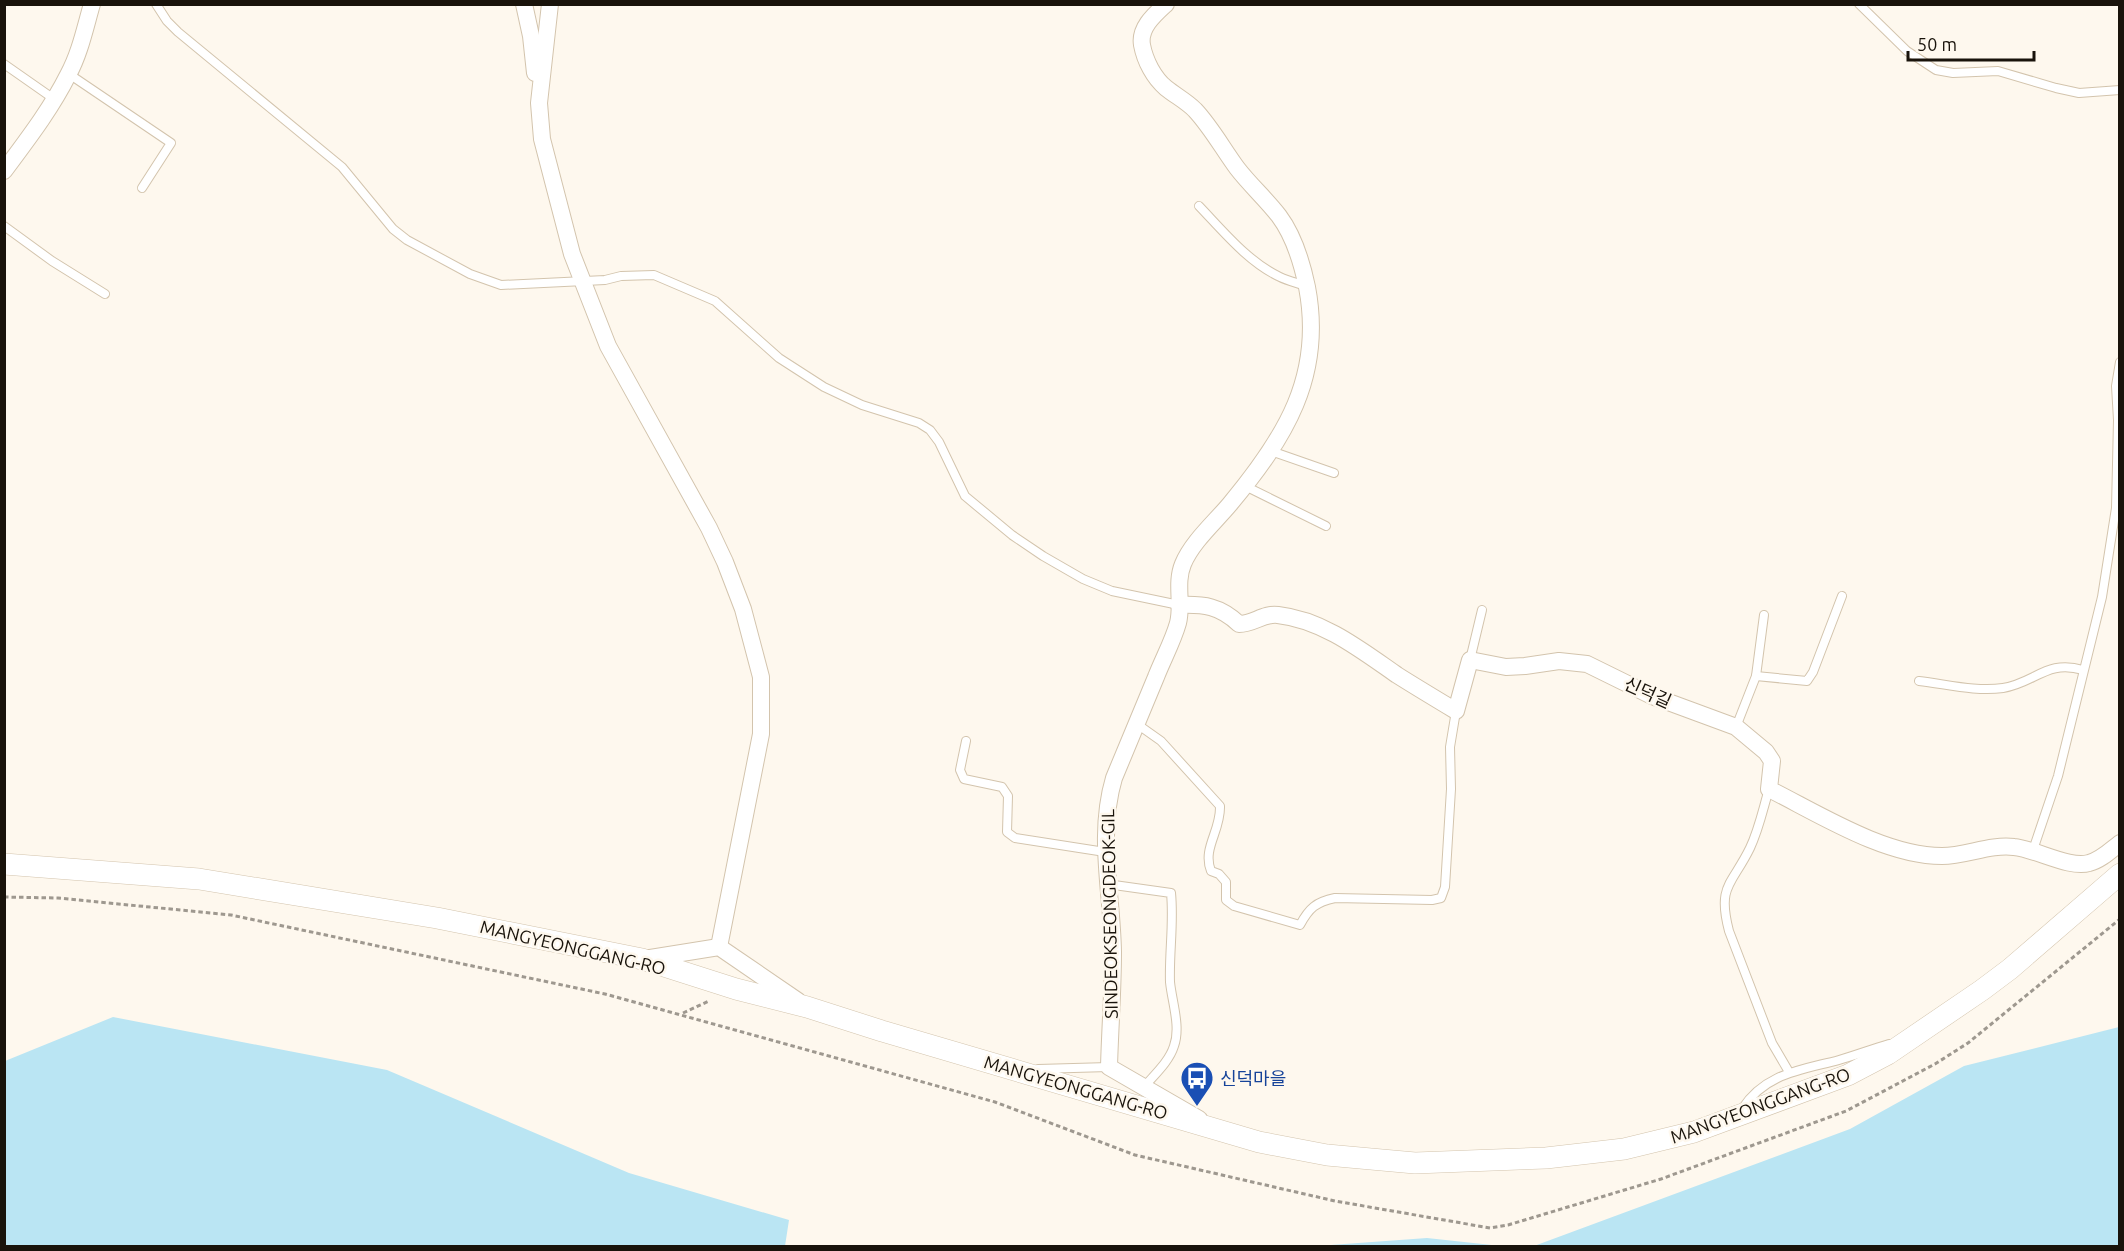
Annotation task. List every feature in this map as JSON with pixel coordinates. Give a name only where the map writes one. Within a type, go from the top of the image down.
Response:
[{"type":"street","points":[[7,161],[54,99],[69,74],[80,49],[92,4]]},
{"type":"street","points":[[524,4],[531,36],[542,139],[572,254],[608,346],[709,528],[743,609],[761,677],[763,705],[761,734],[719,947]]},
{"type":"street","points":[[539,104],[550,4]]},
{"type":"street","name":"SINDEOKSEONGDEOK-GIL","points":[[1109,1067],[1113,951],[1105,852],[1108,798],[1114,778],[1176,628],[1179,579],[1183,564],[1192,549],[1245,486],[1282,435],[1304,383],[1311,334],[1307,286],[1291,237],[1280,217],[1238,169],[1197,112],[1186,101],[1165,87],[1154,75],[1146,58],[1142,43],[1144,30],[1150,19],[1166,4]]},
{"type":"street","points":[[1179,605],[1202,604],[1232,617],[1239,624],[1248,624],[1268,614],[1301,620],[1344,639],[1456,711],[1470,660]]},
{"type":"street","name":"신덕길","points":[[1470,660],[1506,667],[1559,661],[1587,664],[1652,696],[1736,728],[1766,752],[1773,761],[1769,789]]},
{"type":"street","points":[[1769,789],[1871,840],[1918,854],[1942,856],[1999,847],[2033,850],[2076,864],[2089,864],[2120,843]]},
{"type":"street","name":"MANGYEONGGANG-RO","points":[[4,864],[199,879],[437,918],[642,959],[736,989],[807,1007],[882,1031],[1213,1126],[1259,1142],[1327,1155],[1415,1163],[1546,1158],[1624,1149],[1737,1118],[1848,1075],[1888,1054],[2010,969],[2120,874]]},
{"type":"street","points":[[642,959],[719,947],[807,1007]]},
{"type":"street","points":[[1109,1067],[1213,1126]]},
{"type":"lane","points":[[156,4],[167,21],[178,32],[342,167],[393,229],[407,240],[470,274],[501,285],[605,280],[638,274],[654,275],[715,301],[779,358],[824,387],[862,405],[919,423],[930,430],[939,442],[965,496],[1012,536],[1042,556],[1083,579],[1112,591],[1179,605]]},
{"type":"lane","points":[[1859,4],[1907,51],[1936,70],[1953,73],[1998,70],[2079,93],[2120,90]]},
{"type":"lane","points":[[4,64],[54,99]]},
{"type":"lane","points":[[69,74],[171,144],[142,188]]},
{"type":"lane","points":[[1199,206],[1254,260],[1279,277],[1307,286]]},
{"type":"lane","points":[[4,226],[34,249],[105,294]]},
{"type":"lane","points":[[2033,850],[2058,776],[2102,597],[2116,508],[2118,420],[2116,386],[2120,362]]},
{"type":"lane","points":[[1271,451],[1334,473]]},
{"type":"lane","points":[[1245,486],[1326,526]]},
{"type":"lane","points":[[1756,676],[1807,681],[1813,672],[1842,596]]},
{"type":"lane","points":[[1470,660],[1482,610]]},
{"type":"lane","points":[[1736,728],[1756,676],[1764,615]]},
{"type":"lane","points":[[1919,681],[1987,689],[2005,688],[2057,667],[2070,666],[2083,670]]},
{"type":"lane","points":[[1137,724],[1161,741],[1220,806],[1220,819],[1207,860],[1211,871],[1219,874],[1226,882],[1226,900],[1234,906],[1300,925],[1308,910],[1321,901],[1335,898],[1432,900],[1441,898],[1445,887],[1451,789],[1450,747],[1456,711]]},
{"type":"lane","points":[[966,741],[960,770],[964,779],[1002,787],[1008,796],[1007,832],[1015,838],[1105,852]]},
{"type":"lane","points":[[1769,789],[1753,840],[1729,882],[1724,897],[1725,913],[1729,931],[1772,1043],[1789,1072]]},
{"type":"lane","points":[[1107,884],[1171,893],[1173,914],[1170,980],[1176,1035],[1174,1047],[1168,1059],[1144,1087]]},
{"type":"lane","points":[[1737,1118],[1749,1097],[1789,1072],[1839,1060],[1917,1035]]},
{"type":"lane","points":[[1016,1070],[1109,1067]]},
{"type":"path","points":[[4,897],[58,898]]},
{"type":"water","points":[[113,1017],[387,1070],[629,1173],[789,1220],[785,1246],[5,1246],[5,1061]]},
{"type":"water","points":[[2119,1027],[2119,1246],[1534,1246],[1850,1129],[1964,1066]]},
{"type":"water","points":[[1427,1238],[1501,1246],[1317,1246]]},
{"type":"place","name":"신덕마을","points":[[1197,1107]]}]
